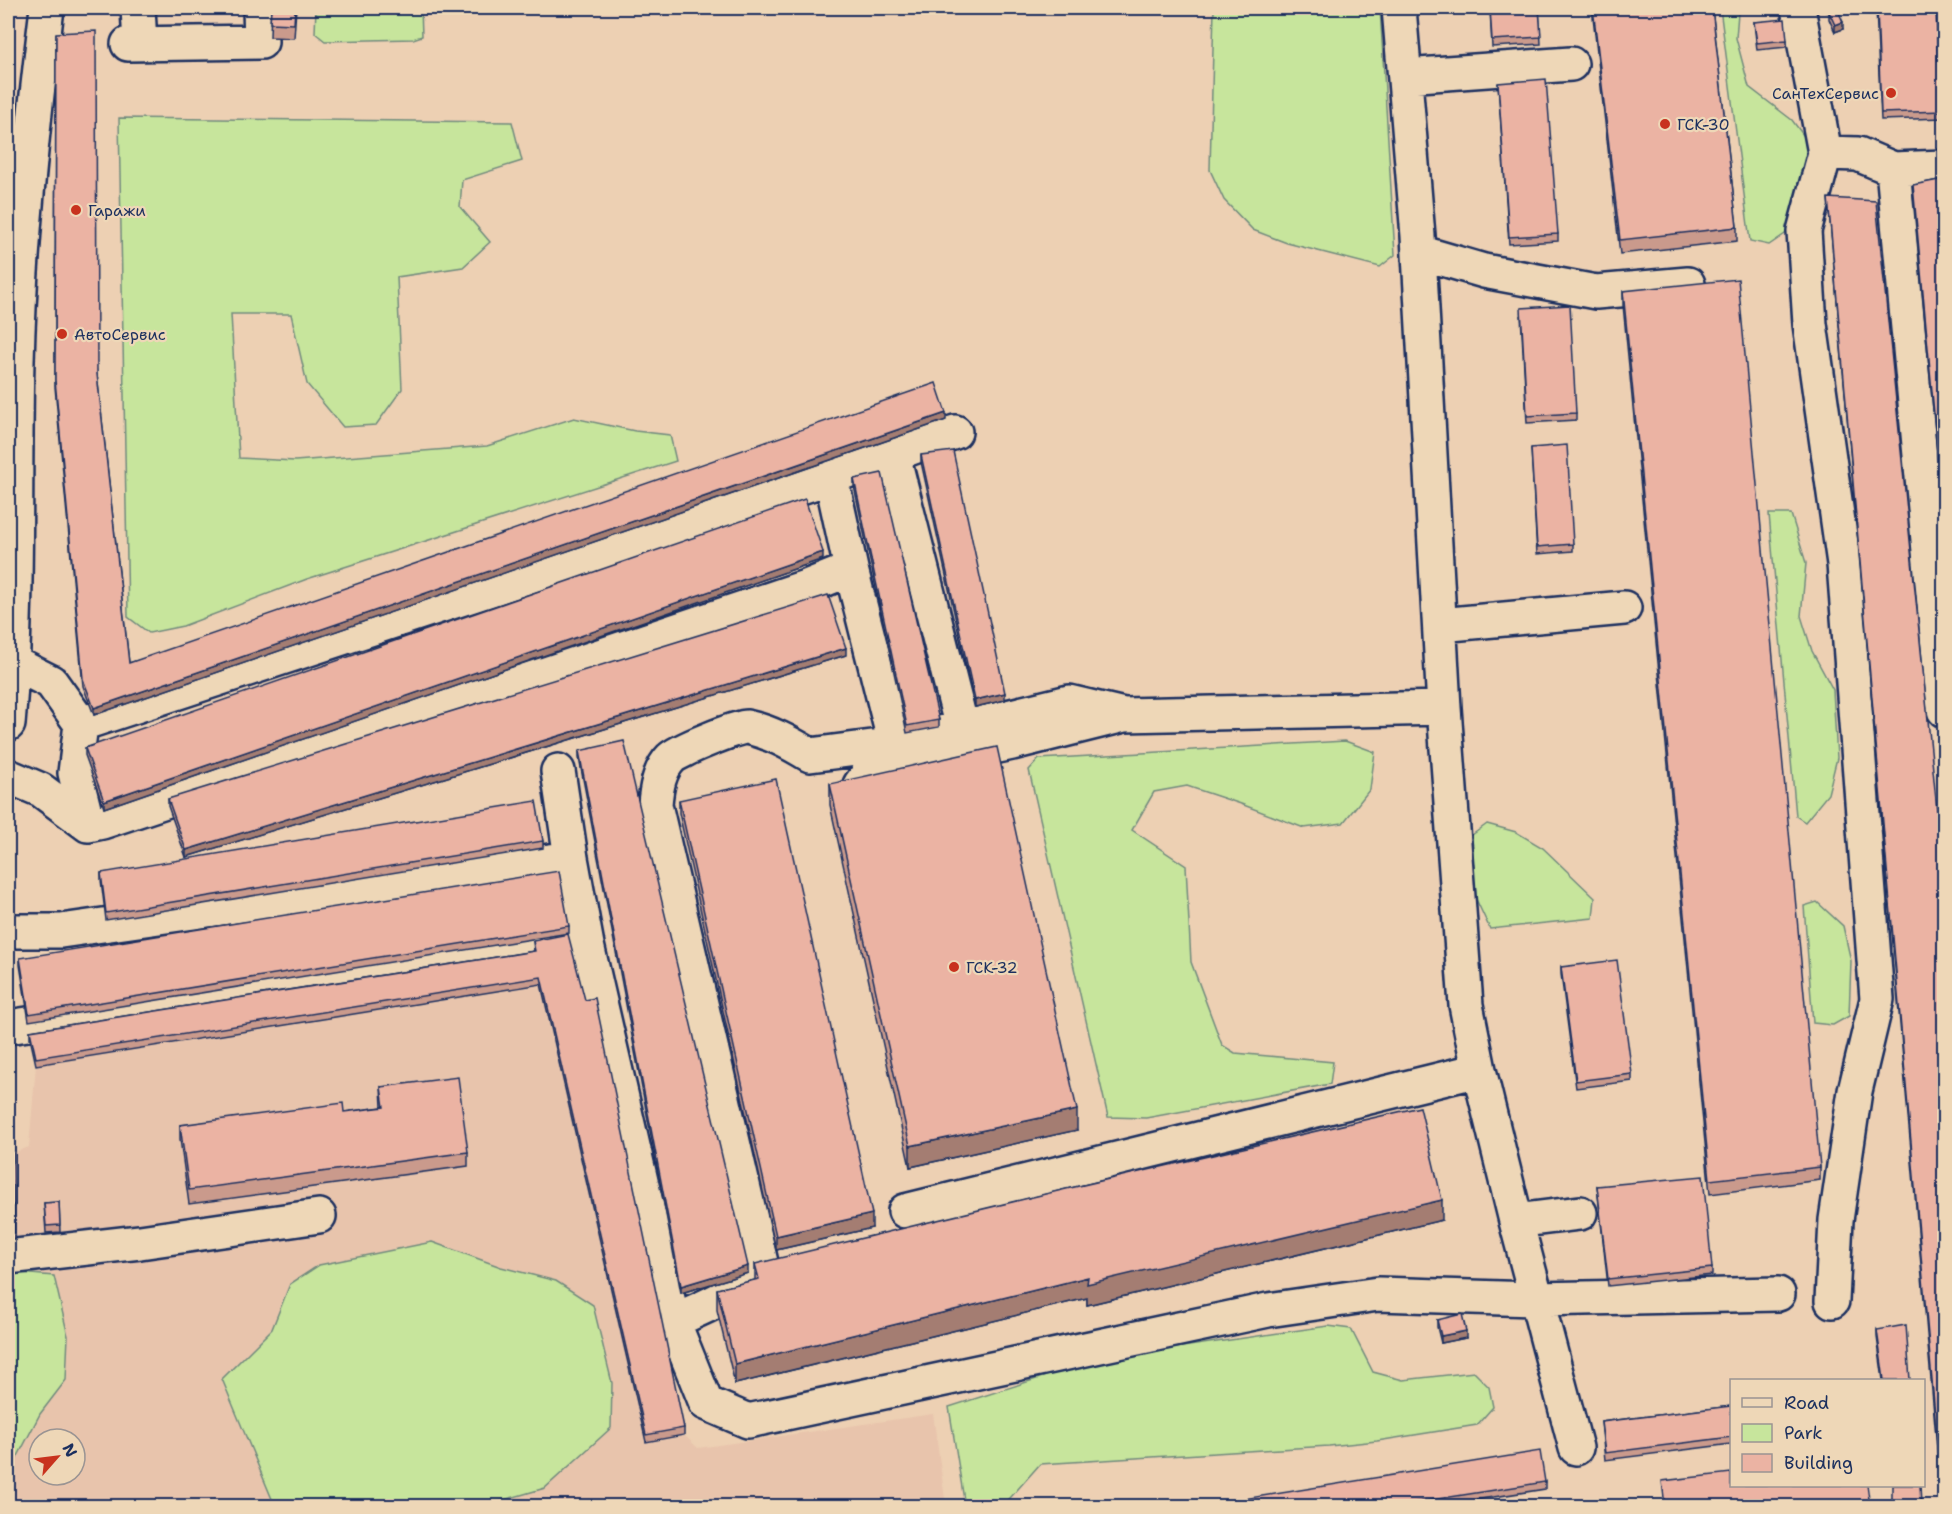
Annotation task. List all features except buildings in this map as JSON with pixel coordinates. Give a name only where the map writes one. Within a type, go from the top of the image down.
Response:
[{"type":"street","points":[[8,724],[13,663],[17,359],[22,252],[46,8]]},
{"type":"street","points":[[138,8],[134,44],[261,42],[260,8]]},
{"type":"street","points":[[1400,8],[1419,252],[1444,708],[1466,1005],[1479,1070],[1516,1221],[1576,1448]]},
{"type":"street","points":[[1798,8],[1826,153],[1804,231],[1810,324],[1844,564],[1877,999],[1855,1091],[1836,1220],[1832,1301]]},
{"type":"street","points":[[1405,76],[1571,64]]},
{"type":"street","points":[[1826,153],[1858,154],[1893,169],[1944,166]]},
{"type":"street","points":[[1893,169],[1944,710]]},
{"type":"street","points":[[1419,252],[1484,271],[1596,292],[1688,284]]},
{"type":"street","points":[[81,724],[831,477],[955,432]]},
{"type":"street","points":[[893,454],[963,728]]},
{"type":"street","points":[[831,477],[851,569],[895,744]]},
{"type":"street","points":[[88,825],[113,819],[784,595],[851,569]]},
{"type":"street","points":[[1440,625],[1624,608]]},
{"type":"street","points":[[13,663],[51,682],[81,724],[75,773],[88,825]]},
{"type":"street","points":[[673,1321],[727,1296],[753,1279],[762,1267],[655,805],[657,782],[671,758],[696,745],[744,726],[785,739],[810,755],[895,744],[1069,702],[1124,715]]},
{"type":"street","points":[[862,798],[860,785],[868,774],[1012,743],[1124,715],[1444,708]]},
{"type":"street","points":[[558,771],[587,945],[673,1321],[706,1403],[748,1421],[1268,1310],[1378,1294],[1536,1299],[1778,1294]]},
{"type":"street","points":[[8,777],[41,790],[88,825]]},
{"type":"street","points":[[8,931],[61,931],[571,858]]},
{"type":"street","points":[[8,1028],[525,948]]},
{"type":"street","points":[[904,1211],[1479,1070]]},
{"type":"street","points":[[1516,1221],[1580,1213]]},
{"type":"street","points":[[8,1257],[140,1242],[319,1216]]},
{"type":"shaded area","points":[[541,983],[646,1442],[684,1435],[698,1448],[933,1414],[946,1506],[8,1506],[8,1287],[42,1285],[39,1239],[14,1239],[13,1153],[29,1147],[36,1065]]},
{"type":"green space","points":[[316,8],[421,8],[422,36],[413,39],[325,41],[315,33]]},
{"type":"green space","points":[[1214,8],[1380,8],[1395,255],[1380,267],[1287,243],[1253,230],[1224,200],[1210,170]]},
{"type":"green space","points":[[1720,8],[1744,8],[1738,13],[1736,38],[1749,87],[1792,120],[1812,147],[1810,193],[1785,234],[1769,245],[1750,241]]},
{"type":"green space","points":[[119,118],[512,122],[522,161],[462,180],[460,207],[490,242],[463,267],[397,277],[402,389],[376,425],[343,427],[307,384],[291,314],[231,314],[239,458],[295,461],[487,446],[574,418],[635,431],[670,435],[676,461],[307,579],[183,626],[149,633],[128,617]]},
{"type":"green space","points":[[1769,514],[1791,514],[1806,563],[1801,616],[1812,651],[1833,690],[1837,758],[1828,794],[1805,822],[1796,816]]},
{"type":"green space","points":[[1345,741],[1375,752],[1370,789],[1343,823],[1304,828],[1187,786],[1154,792],[1132,830],[1186,866],[1191,962],[1222,1045],[1235,1053],[1333,1062],[1330,1084],[1146,1118],[1108,1117],[1029,770],[1039,759]]},
{"type":"green space","points":[[1487,824],[1516,832],[1543,848],[1595,898],[1593,918],[1490,929],[1475,897],[1472,835]]},
{"type":"green space","points":[[1817,902],[1843,926],[1851,961],[1849,1016],[1833,1025],[1813,1023],[1804,906]]},
{"type":"green space","points":[[432,1242],[501,1267],[556,1281],[593,1305],[612,1383],[611,1428],[545,1488],[483,1506],[283,1506],[272,1499],[222,1379],[272,1329],[290,1284],[319,1265]]},
{"type":"green space","points":[[8,1272],[54,1276],[68,1336],[66,1380],[40,1414],[33,1427],[27,1427],[27,1439],[16,1460],[11,1506],[8,1506]]},
{"type":"green space","points":[[1328,1326],[1351,1329],[1373,1372],[1403,1380],[1474,1372],[1489,1387],[1493,1407],[1477,1425],[1377,1441],[1040,1464],[1003,1506],[965,1506],[949,1407],[1099,1359]]},
{"type":"place","name":"СанТехСервис","points":[[1891,93]]},
{"type":"place","name":"ГСК-30","points":[[1665,124]]},
{"type":"place","name":"Гаражи","points":[[76,210]]},
{"type":"place","name":"АвтоСервис","points":[[62,334]]},
{"type":"place","name":"ГСК-32","points":[[954,967]]}]
